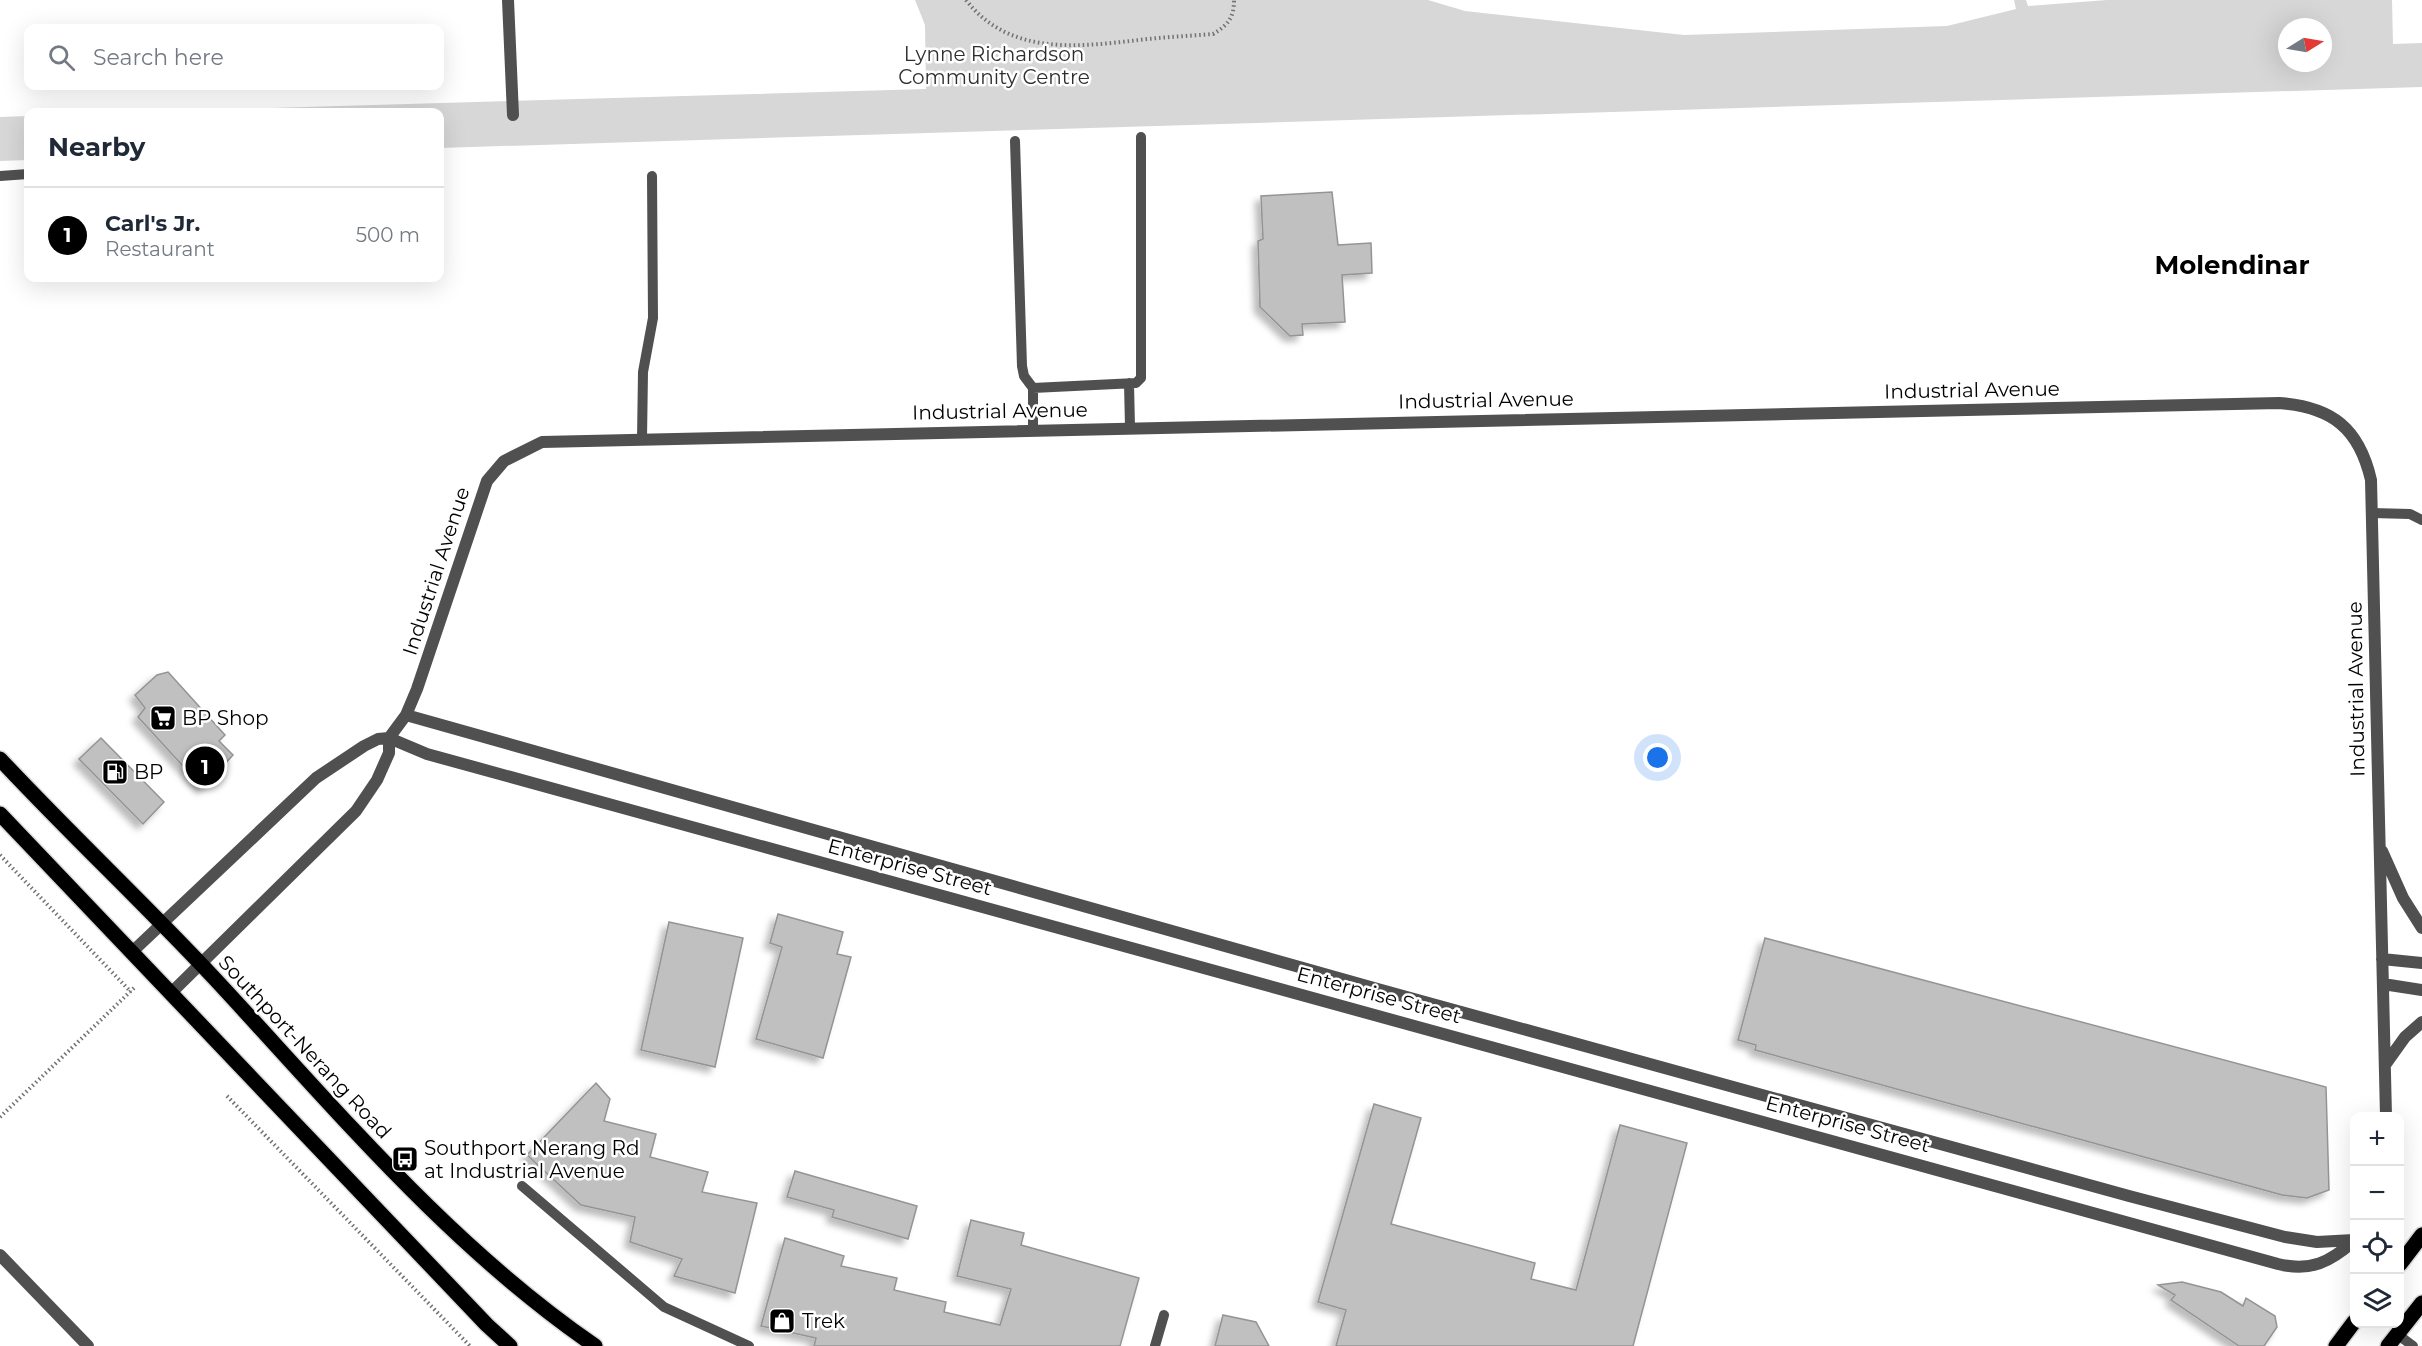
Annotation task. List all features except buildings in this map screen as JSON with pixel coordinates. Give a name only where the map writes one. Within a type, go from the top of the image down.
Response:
[{"type":"main road","name":"Southport-Nerang Road","points":[[0,759],[200,964],[363,1142],[474,1252],[563,1324],[595,1346]]},
{"type":"main road","points":[[0,814],[172,992],[478,1316],[510,1346]]},
{"type":"main road","points":[[2404,1259],[2422,1235]]},
{"type":"main road","points":[[2392,1340],[2422,1303]]},
{"type":"main road","points":[[2336,1346],[2350,1328]]},
{"type":"street","points":[[508,0],[513,115]]},
{"type":"street","name":"Industrial Avenue","points":[[172,992],[356,811],[377,780],[389,753],[389,738],[406,715],[417,689],[482,491],[494,472],[516,453],[542,442],[2279,403],[2319,409],[2337,420],[2352,434],[2367,463],[2371,480],[2386,1112]]},
{"type":"street","name":"Enterprise Street","points":[[406,715],[1374,988],[2151,1202],[2285,1237],[2317,1242],[2350,1240]]},
{"type":"street","points":[[132,952],[316,778],[364,746],[378,739],[389,738]]},
{"type":"street","name":"Enterprise Street","points":[[389,738],[427,754],[2278,1264],[2298,1268],[2318,1266],[2350,1244]]},
{"type":"street","name":"Industrial Avenue","points":[[2379,844],[2403,898],[2422,928]]},
{"type":"street","points":[[2382,960],[2422,963]]},
{"type":"street","points":[[2383,984],[2422,990]]},
{"type":"street","points":[[2385,1065],[2405,1037],[2422,1022]]},
{"type":"street","points":[[0,1255],[88,1346]]},
{"type":"lane","points":[[1033,388],[1136,383],[1143,373],[1141,137]]},
{"type":"lane","points":[[1015,141],[1022,366],[1024,376],[1033,388],[1033,430]]},
{"type":"lane","points":[[0,176],[24,174]]},
{"type":"lane","points":[[642,439],[643,372],[653,318],[652,176]]},
{"type":"lane","points":[[1129,383],[1130,428]]},
{"type":"lane","points":[[2372,513],[2410,514],[2422,520]]},
{"type":"lane","points":[[522,1186],[664,1307],[745,1345]]},
{"type":"lane","points":[[1155,1346],[1164,1315]]},
{"type":"lane","points":[[2392,1340],[2413,1346]]},
{"type":"path","points":[[966,0],[976,12],[1005,33],[1034,44],[1069,46],[1213,34],[1227,26],[1233,13],[1234,0]]},
{"type":"path","points":[[0,855],[133,990],[0,1116]]},
{"type":"path","points":[[227,1096],[470,1346]]},
{"type":"green space","name":"Lynne Richardson Community Centre","points":[[915,0],[1428,0],[1465,11],[1684,35],[1947,26],[2016,9],[2014,0],[2026,0],[2028,6],[2107,0],[2392,0],[2393,44],[2422,43],[2422,87],[444,148],[444,108],[271,108],[926,89],[925,25]]},
{"type":"green space","points":[[24,116],[24,160],[0,161],[0,117]]},
{"type":"place","name":"BP Shop","points":[[163,718]]},
{"type":"place","name":"Carl's Jr.","points":[[205,766]]},
{"type":"place","name":"BP","points":[[115,772]]},
{"type":"place","name":"Southport Nerang Rd at Industrial Avenue","points":[[405,1159]]},
{"type":"place","name":"Trek","points":[[782,1321]]},
{"type":"district","name":"Molendinar","points":[[2232,265]]}]
